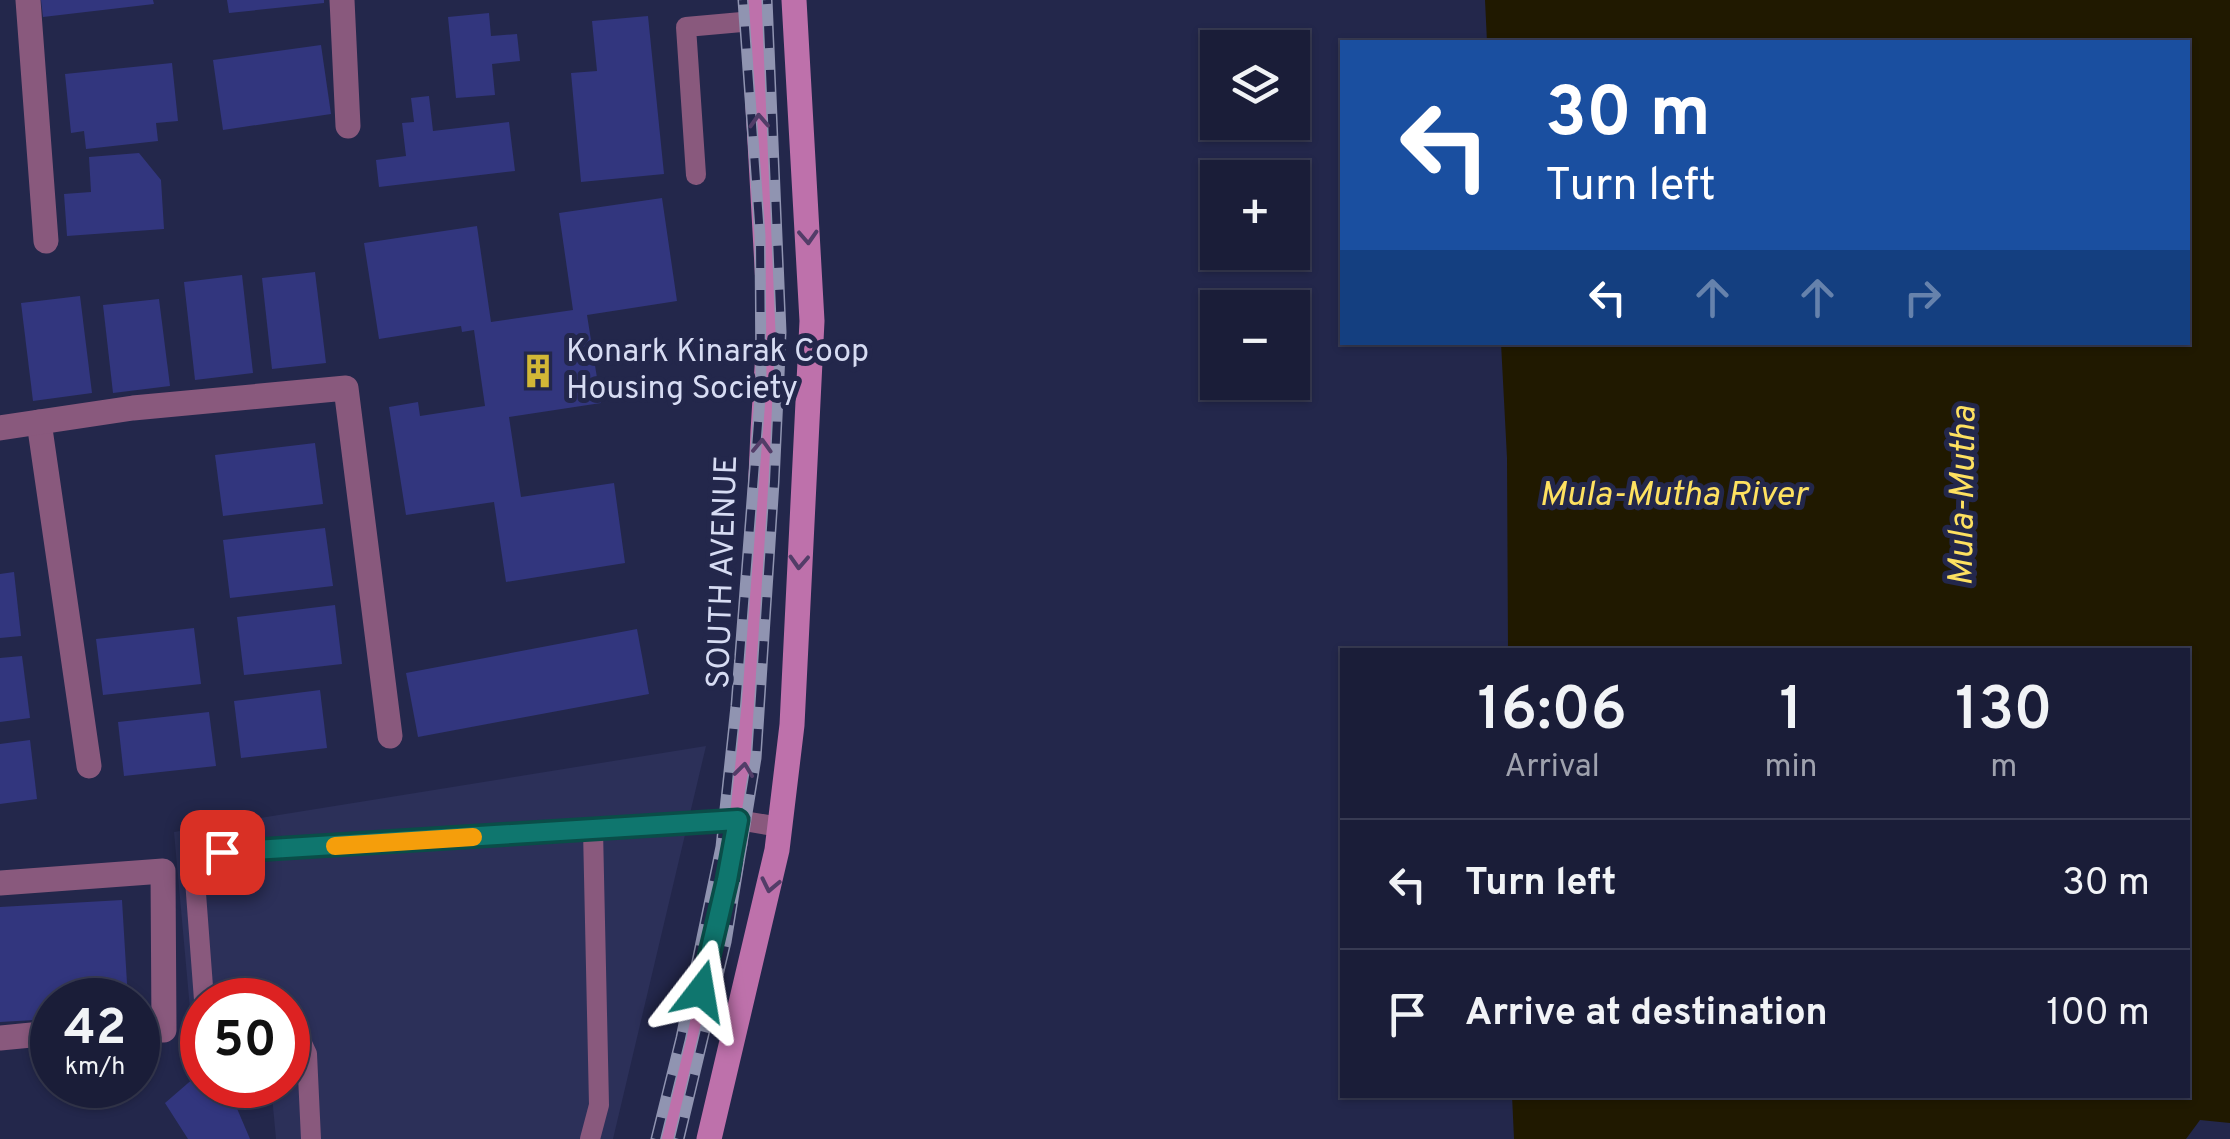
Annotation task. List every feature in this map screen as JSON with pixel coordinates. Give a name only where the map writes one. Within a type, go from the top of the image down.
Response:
[{"type":"main road","points":[[709,1139],[777,850],[792,725],[812,320],[794,0]]},
{"type":"main road","name":"SOUTH AVENUE","points":[[665,1139],[719,917],[738,820],[750,722],[770,320],[753,10]]},
{"type":"street","points":[[28,0],[46,241]]},
{"type":"street","points":[[342,0],[348,126]]},
{"type":"street","points":[[0,428],[134,408],[346,388],[390,736]]},
{"type":"street","points":[[39,422],[89,766]]},
{"type":"street","points":[[0,883],[163,871],[164,1030],[160,1030]]},
{"type":"street","points":[[0,1038],[30,1035]]},
{"type":"lane","points":[[696,175],[686,27],[753,10]]},
{"type":"lane","points":[[202,978],[195,880],[204,862],[222,852],[738,820],[780,827]]},
{"type":"lane","points":[[590,1139],[599,1105],[594,830]]},
{"type":"lane","points":[[310,1108],[311,1139]]},
{"type":"shaded area","points":[[706,746],[613,1139],[276,1139],[273,1108],[310,1108],[310,978],[187,978],[174,832]]},
{"type":"water","name":"Mula-Mutha River","points":[[1485,0],[2230,0],[2230,1123],[2200,1120],[2186,1139],[1514,1139],[1512,1098],[2190,1098],[2190,648],[1508,648],[1507,458],[1501,345],[2190,345],[2190,40],[1487,40]]},
{"type":"building","points":[[41,0],[153,0],[154,4],[43,17]]},
{"type":"building","points":[[227,0],[324,0],[324,3],[229,13]]},
{"type":"building","points":[[489,13],[491,36],[517,34],[520,61],[492,64],[495,95],[456,98],[448,17]]},
{"type":"building","points":[[648,16],[664,174],[581,182],[571,73],[597,71],[592,21]]},
{"type":"building","points":[[321,45],[331,114],[223,130],[213,60]]},
{"type":"building","points":[[172,63],[178,121],[156,123],[158,141],[86,149],[84,131],[71,133],[65,74]]},
{"type":"building","points":[[429,96],[433,131],[509,122],[515,171],[379,187],[376,160],[406,156],[402,123],[414,122],[411,98]]},
{"type":"building","points":[[139,153],[161,180],[164,229],[67,236],[64,194],[91,192],[89,157]]},
{"type":"building","name":"Konark Kinarak Coop Housing Society","points":[[662,198],[677,301],[587,315],[601,403],[509,417],[521,497],[614,483],[625,563],[506,582],[494,502],[406,515],[389,407],[418,402],[420,416],[485,406],[474,330],[462,332],[461,326],[379,339],[364,243],[477,226],[491,322],[573,310],[559,213]]},
{"type":"building","points":[[315,272],[326,363],[272,369],[262,278]]},
{"type":"building","points":[[242,275],[253,373],[195,380],[184,282]]},
{"type":"building","points":[[80,296],[92,393],[33,401],[21,303]]},
{"type":"building","points":[[159,299],[170,386],[113,393],[103,305]]},
{"type":"building","points":[[315,443],[323,504],[223,516],[215,455]]},
{"type":"building","points":[[325,528],[333,586],[230,598],[223,540]]},
{"type":"building","points":[[14,572],[21,636],[0,638],[0,574]]},
{"type":"building","points":[[335,605],[342,664],[244,675],[237,617]]},
{"type":"building","points":[[194,628],[201,684],[103,695],[96,639]]},
{"type":"building","points":[[637,629],[649,694],[418,737],[406,673]]},
{"type":"building","points":[[22,656],[30,718],[0,722],[0,658]]},
{"type":"building","points":[[320,690],[327,748],[241,758],[234,701]]},
{"type":"building","points":[[209,712],[216,766],[124,776],[118,722]]},
{"type":"building","points":[[30,740],[37,799],[0,804],[0,744]]},
{"type":"building","points":[[122,900],[127,978],[30,978],[30,1020],[0,1022],[0,907]]},
{"type":"building","points":[[180,1090],[180,1108],[237,1108],[250,1139],[188,1139],[165,1103]]},
{"type":"railway","points":[[656,1139],[721,847],[761,385],[760,236],[743,0]]},
{"type":"railway","points":[[679,1139],[726,942],[756,758],[781,332],[767,0]]},
{"type":"slow traffic","points":[[335,846],[473,837]]},
{"type":"place","name":"Konark Kinarak Coop Housing Society","points":[[538,371]]},
{"type":"route","points":[[222,852],[738,820],[701,991]]},
{"type":"water label","name":"Mula-Mutha","points":[[1964,496]]}]
